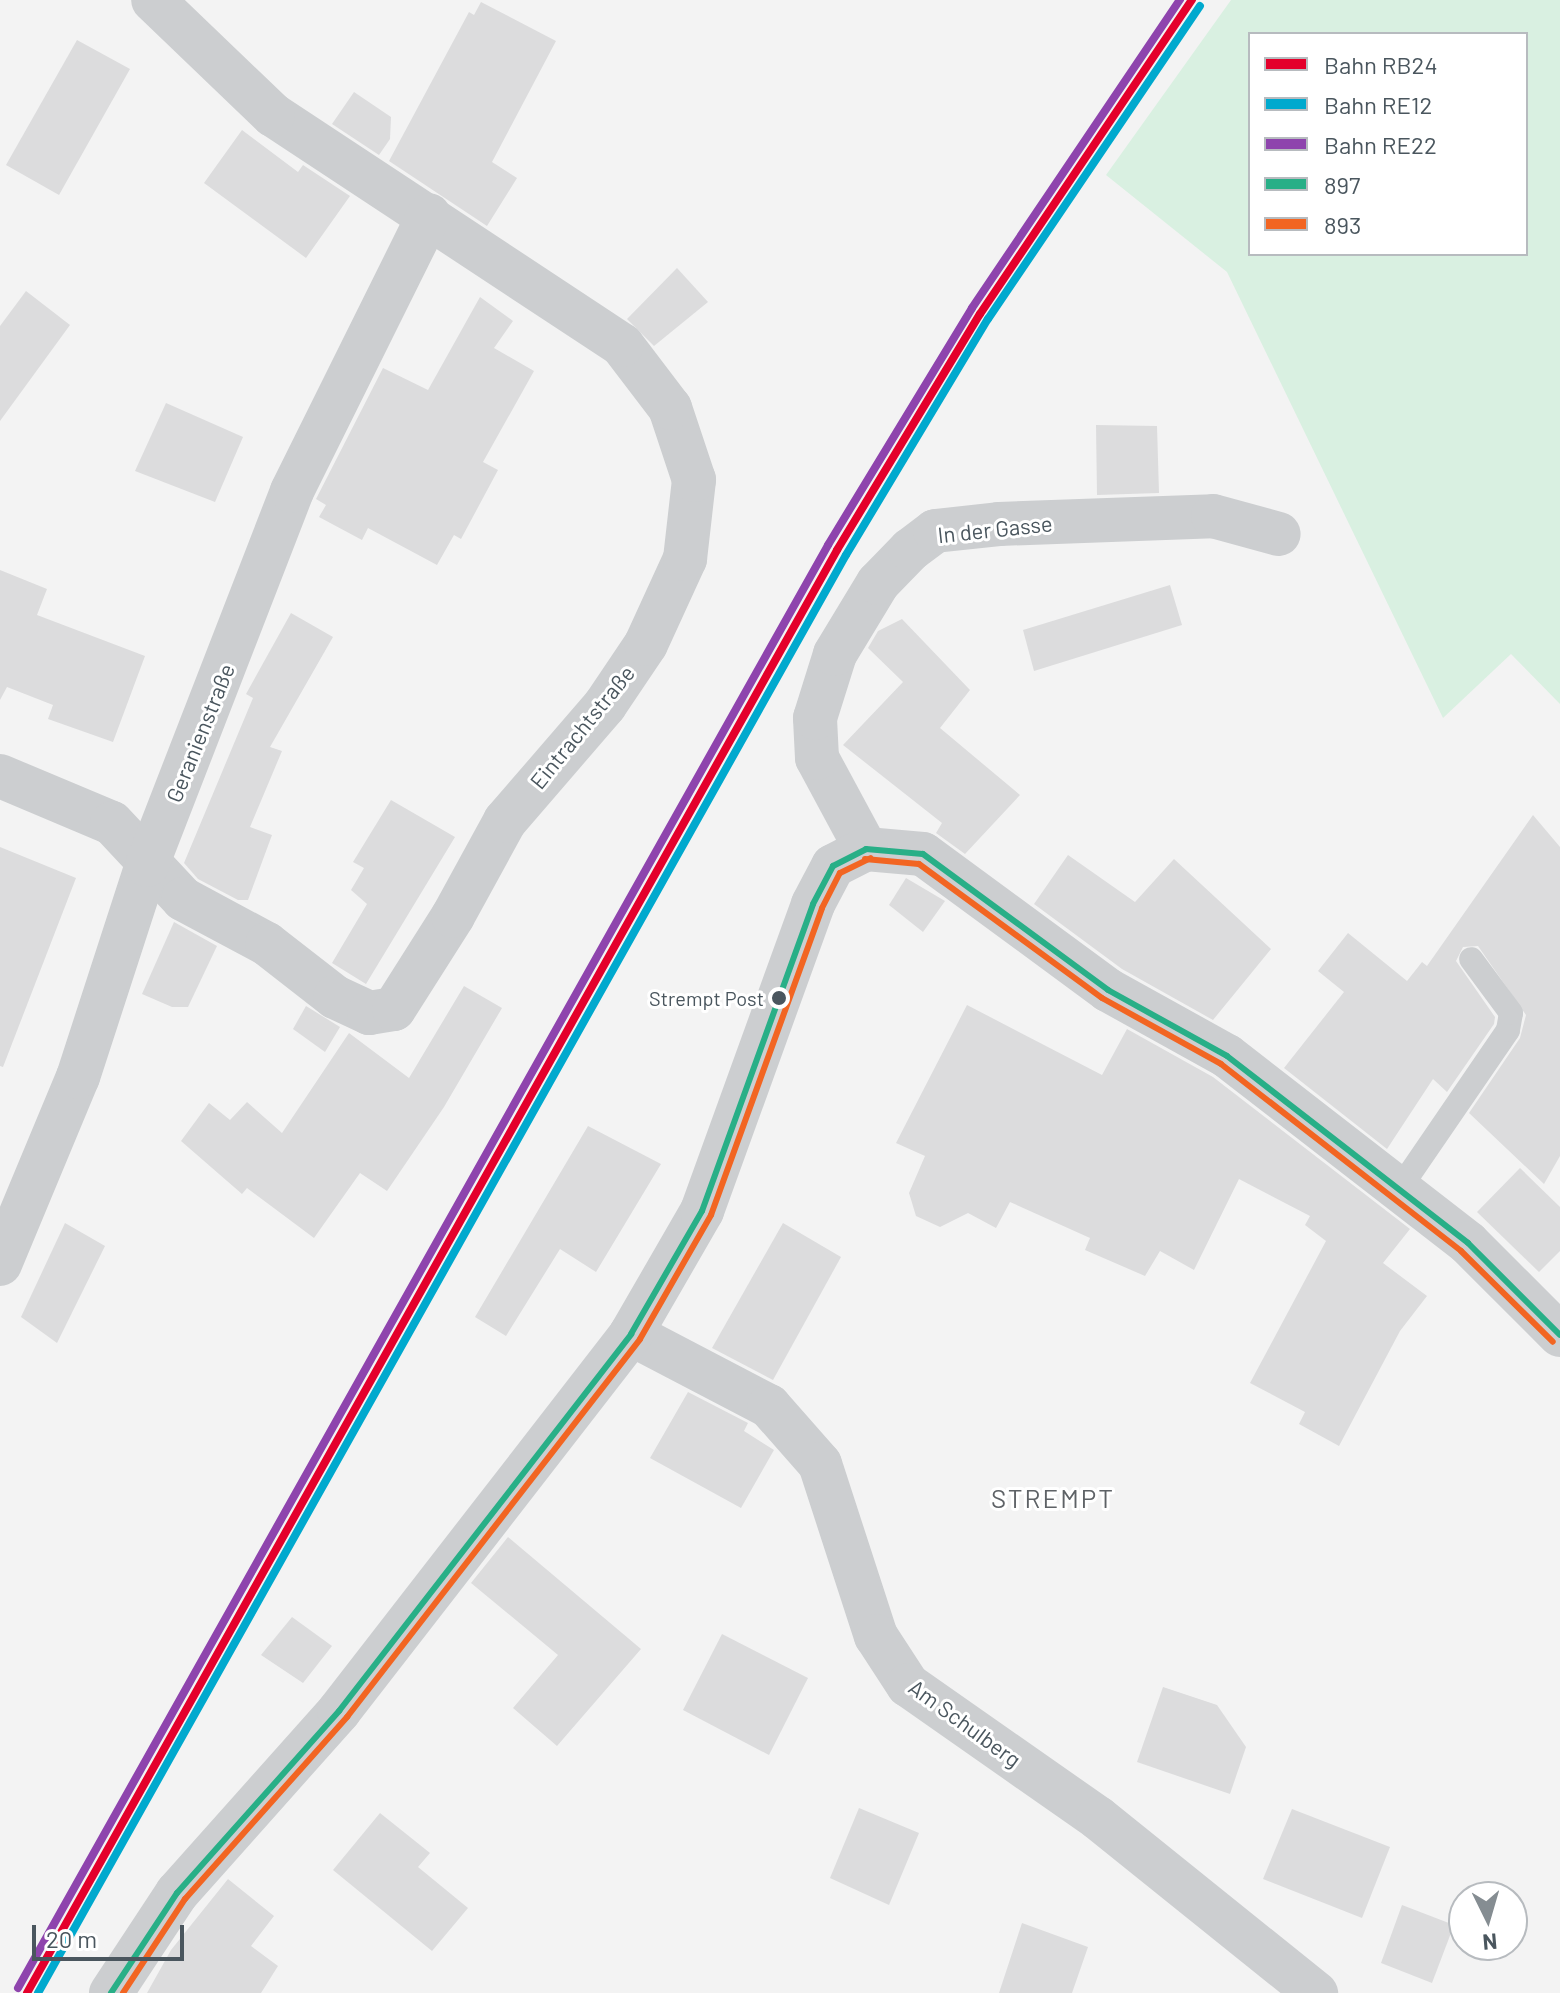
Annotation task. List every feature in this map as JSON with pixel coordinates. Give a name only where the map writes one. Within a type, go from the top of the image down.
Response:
[{"type":"street","name":"Eintrachtstraße","points":[[147,865],[183,899],[267,944],[335,997],[369,1013],[394,1009],[505,821],[605,705],[646,644],[685,559],[694,480],[670,408],[622,345],[273,115],[153,0]]},
{"type":"street","name":"Geranienstraße","points":[[0,1264],[78,1077],[147,865],[292,491],[429,215]]},
{"type":"street","name":"In der Gasse","points":[[866,849],[817,758],[815,718],[835,654],[878,583],[910,550],[935,531],[999,524],[1213,516],[1279,534]]},
{"type":"street","points":[[0,776],[112,823],[147,865]]},
{"type":"street","points":[[111,1993],[177,1893],[339,1711],[631,1334],[702,1211],[813,904],[833,866],[866,849],[923,854],[1108,990],[1227,1056],[1468,1243],[1560,1335]]},
{"type":"street","name":"Am Schulberg","points":[[631,1334],[769,1406],[820,1464],[876,1636],[908,1685],[1098,1818],[1316,1993]]},
{"type":"lane","points":[[1400,1188],[1508,1030],[1511,1013],[1471,959]]},
{"type":"green space","points":[[1231,0],[1560,0],[1560,704],[1511,654],[1443,718],[1227,272],[1106,175]]},
{"type":"building","points":[[481,2],[556,41],[492,162],[517,178],[487,226],[389,161],[469,12],[474,15]]},
{"type":"building","points":[[77,40],[130,69],[59,195],[6,165]]},
{"type":"building","points":[[354,92],[391,117],[390,139],[379,155],[332,124]]},
{"type":"building","points":[[242,130],[298,172],[303,165],[350,196],[306,258],[204,183]]},
{"type":"building","points":[[677,268],[708,302],[654,346],[627,319]]},
{"type":"building","points":[[26,291],[70,325],[0,421],[0,326]]},
{"type":"building","points":[[480,297],[513,321],[494,348],[534,371],[483,462],[498,470],[461,539],[454,535],[437,565],[368,528],[362,540],[319,517],[326,505],[316,499],[383,368],[428,390]]},
{"type":"building","points":[[166,403],[243,437],[215,502],[135,471]]},
{"type":"building","points":[[1096,425],[1157,426],[1159,493],[1097,495]]},
{"type":"building","points":[[0,570],[47,589],[37,615],[145,656],[113,742],[48,719],[53,705],[7,687],[0,700]]},
{"type":"building","points":[[1170,585],[1182,625],[1034,671],[1023,630]]},
{"type":"building","points":[[291,613],[333,637],[270,747],[282,751],[250,827],[272,835],[248,900],[238,900],[198,879],[184,863],[253,698],[246,694]]},
{"type":"building","points":[[902,619],[970,690],[940,728],[1020,795],[965,854],[936,833],[942,823],[843,745],[903,682],[868,648],[878,631]]},
{"type":"building","points":[[391,800],[455,837],[366,984],[332,963],[367,904],[351,890],[364,868],[353,862]]},
{"type":"building","points":[[1533,815],[1560,847],[1560,1156],[1544,1184],[1469,1113],[1520,1038],[1526,1015],[1478,946],[1463,947],[1456,961],[1495,1017],[1494,1024],[1447,1092],[1433,1079],[1387,1149],[1284,1068],[1344,992],[1318,971],[1348,933],[1407,981],[1422,962],[1427,966]]},
{"type":"building","points":[[0,847],[76,878],[3,1067],[0,1066]]},
{"type":"building","points":[[1068,855],[1135,902],[1174,859],[1271,949],[1213,1020],[1122,969],[1034,904]]},
{"type":"building","points":[[906,878],[945,901],[923,932],[889,905]]},
{"type":"building","points":[[174,922],[217,946],[188,1007],[172,1007],[142,994]]},
{"type":"building","points":[[464,986],[502,1008],[444,1107],[387,1191],[360,1173],[314,1238],[247,1188],[242,1194],[181,1141],[209,1103],[230,1120],[247,1102],[282,1133],[349,1033],[409,1078]]},
{"type":"building","points":[[967,1005],[1102,1075],[1127,1029],[1213,1077],[1410,1229],[1383,1263],[1427,1296],[1400,1331],[1339,1446],[1299,1424],[1305,1412],[1250,1383],[1326,1241],[1305,1225],[1310,1216],[1239,1179],[1194,1270],[1160,1251],[1145,1276],[1085,1250],[1090,1238],[1010,1202],[996,1228],[968,1213],[940,1227],[916,1216],[909,1193],[925,1156],[896,1143]]},
{"type":"building","points":[[306,1006],[340,1027],[325,1052],[293,1029]]},
{"type":"building","points":[[588,1126],[661,1164],[596,1272],[560,1249],[506,1336],[475,1317]]},
{"type":"building","points":[[1520,1168],[1560,1207],[1560,1251],[1539,1272],[1477,1212]]},
{"type":"building","points":[[65,1223],[105,1246],[57,1343],[21,1317]]},
{"type":"building","points":[[783,1223],[841,1257],[773,1380],[712,1348]]},
{"type":"building","points":[[688,1392],[748,1423],[744,1431],[774,1450],[741,1508],[650,1458]]},
{"type":"building","points":[[508,1537],[641,1649],[557,1746],[513,1708],[558,1655],[471,1583]]},
{"type":"building","points":[[292,1617],[332,1646],[303,1683],[261,1655]]},
{"type":"building","points":[[722,1634],[808,1678],[769,1755],[683,1710]]},
{"type":"building","points":[[1163,1687],[1217,1705],[1246,1747],[1230,1794],[1137,1762]]},
{"type":"building","points":[[859,1808],[919,1833],[889,1905],[830,1878]]},
{"type":"building","points":[[1292,1809],[1390,1847],[1362,1918],[1263,1879]]},
{"type":"building","points":[[380,1813],[430,1853],[418,1867],[468,1908],[432,1951],[333,1870]]},
{"type":"building","points":[[228,1879],[274,1916],[251,1946],[278,1966],[261,1993],[147,1993],[171,1950]]},
{"type":"building","points":[[1402,1905],[1448,1923],[1448,1941],[1432,1983],[1381,1963]]},
{"type":"building","points":[[1022,1923],[1088,1947],[1072,1993],[999,1993]]},
{"type":"rail line","name":"RE22","points":[[18,1988],[828,545],[972,308],[1180,0]]},
{"type":"rail line","name":"RB24","points":[[27,1993],[837,550],[980,314],[1192,0]]},
{"type":"rail line","name":"RE12","points":[[38,1993],[846,555],[988,319],[1200,6]]},
{"type":"transit line","name":"897","points":[[866,849],[923,854],[1108,990],[1227,1056],[1468,1243],[1560,1335]]},
{"type":"transit line","name":"897","points":[[111,1993],[177,1893],[339,1711],[631,1334],[702,1211],[813,904],[833,866],[866,849]]},
{"type":"transit line","name":"893","points":[[123,1993],[185,1899],[347,1717],[640,1339],[711,1215],[822,908],[840,873],[871,858]]},
{"type":"transit line","name":"893","points":[[865,859],[919,864],[1102,998],[1221,1064],[1461,1251],[1553,1342]]},
{"type":"place","name":"Strempt Post","points":[[779,998]]},
{"type":"district","name":"STREMPT","points":[[1053,1498]]}]
